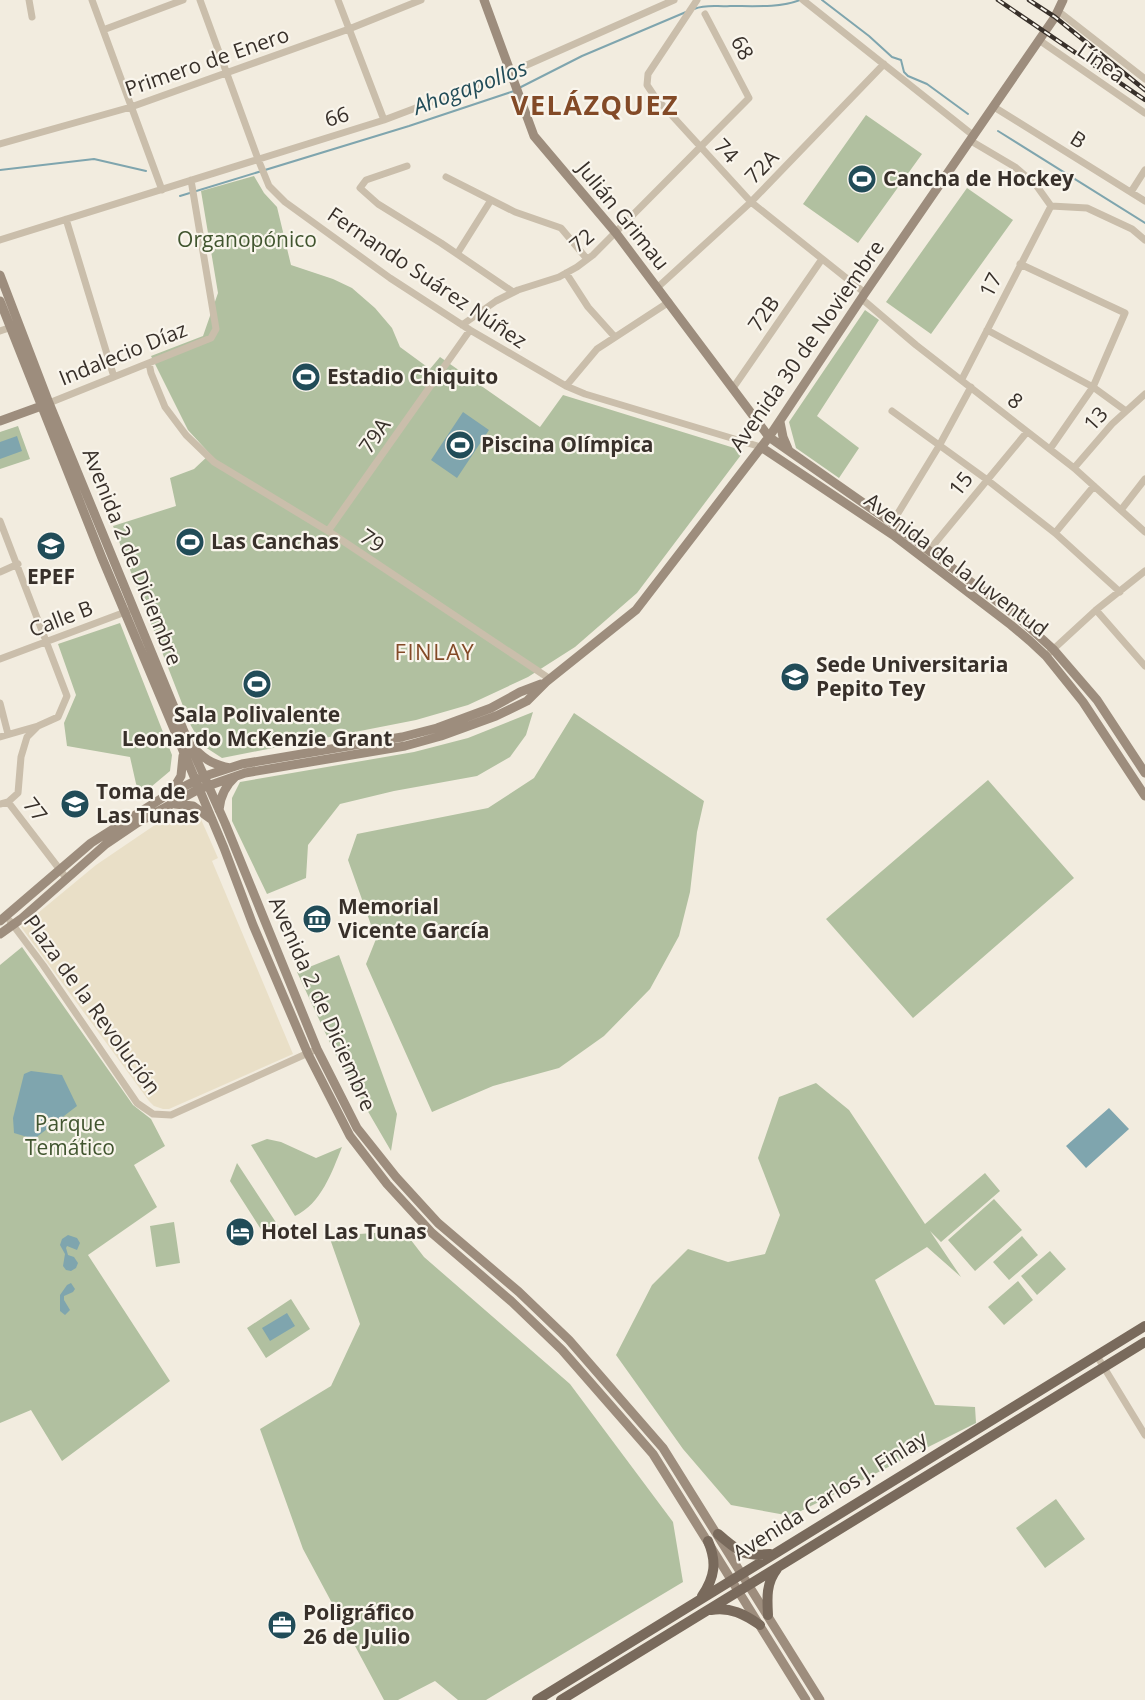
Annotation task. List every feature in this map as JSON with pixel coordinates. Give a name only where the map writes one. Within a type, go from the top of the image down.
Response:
[{"type":"main road","name":"Julián Grimau","points":[[484,0],[534,136],[616,233],[769,437]]},
{"type":"main road","name":"Avenida 30 de Noviembre","points":[[64,875],[91,843],[170,793],[238,775],[405,746],[496,716],[526,701],[548,680],[636,610],[780,422],[863,296],[973,139],[1063,0]]},
{"type":"main road","name":"Avenida 2 de Diciembre","points":[[0,275],[14,326]]},
{"type":"main road","name":"Avenida 2 de Diciembre","points":[[0,301],[14,326],[186,748],[202,783],[219,810],[317,1049],[357,1128],[396,1177],[438,1223],[519,1292],[569,1340],[663,1448],[713,1537],[732,1580],[806,1700]]},
{"type":"main road","name":"Indalecio Díaz","points":[[0,421],[46,404]]},
{"type":"main road","points":[[780,422],[789,451]]},
{"type":"main road","name":"Avenida de la Juventud","points":[[769,437],[892,523],[1011,625],[1050,653],[1145,796]]},
{"type":"main road","name":"Avenida de la Juventud","points":[[761,447],[1018,617],[1097,700],[1145,773]]},
{"type":"main road","points":[[750,461],[760,457],[774,456]]},
{"type":"main road","points":[[1011,625],[1018,617]]},
{"type":"main road","name":"Avenida 30 de Noviembre","points":[[0,934],[7,920],[106,844],[137,823],[173,804],[202,783],[230,768],[402,737],[437,728],[491,708],[548,680]]},
{"type":"main road","points":[[170,793],[181,776],[186,748],[203,758],[230,768]]},
{"type":"main road","points":[[219,810],[220,800],[232,779],[238,775]]},
{"type":"main road","name":"Avenida 2 de Diciembre","points":[[202,783],[213,820],[253,925],[308,1053],[350,1136],[387,1184],[432,1233],[511,1301],[562,1350],[653,1454],[742,1573],[820,1700]]},
{"type":"main road","points":[[173,804],[193,806],[213,820]]},
{"type":"main road","name":"Avenida Carlos J. Finlay","points":[[537,1700],[1145,1326]]},
{"type":"main road","name":"Avenida Carlos J. Finlay","points":[[561,1700],[1145,1341]]},
{"type":"main road","points":[[713,1537],[744,1554],[774,1554]]},
{"type":"main road","points":[[699,1599],[708,1587],[715,1569],[713,1537]]},
{"type":"main road","points":[[768,1615],[769,1582],[780,1565]]},
{"type":"main road","points":[[705,1611],[722,1608],[740,1612],[760,1625]]},
{"type":"main road","points":[[791,1675],[801,1669]]},
{"type":"street","points":[[29,0],[32,17]]},
{"type":"street","points":[[92,0],[162,190]]},
{"type":"street","points":[[103,30],[183,0]]},
{"type":"street","name":"Fernando Suárez Núñez","points":[[200,0],[261,168],[269,186],[285,202],[390,278],[470,330],[566,386],[585,394],[761,447]]},
{"type":"street","points":[[338,0],[384,120]]},
{"type":"street","name":"Primero de Enero","points":[[0,144],[131,107],[349,29],[422,0]]},
{"type":"street","name":"66","points":[[0,240],[384,120],[511,72],[674,0]]},
{"type":"street","name":"74","points":[[697,1],[648,74],[647,85],[655,97],[751,202],[822,259],[863,296]]},
{"type":"street","points":[[803,1],[884,64],[973,139],[1015,167],[1036,186],[1052,206],[1087,208],[1132,229],[1145,240]]},
{"type":"street","points":[[1058,11],[1145,79]]},
{"type":"street","name":"68","points":[[705,14],[749,98]]},
{"type":"street","name":"Línea","points":[[1039,40],[1145,113]]},
{"type":"street","name":"72A","points":[[657,287],[751,202],[884,64]]},
{"type":"street","name":"72","points":[[462,325],[513,292],[566,273],[588,260],[749,98]]},
{"type":"street","name":"B","points":[[994,107],[1145,201]]},
{"type":"street","points":[[407,166],[366,180],[360,188],[378,204],[513,292]]},
{"type":"street","points":[[1131,192],[1145,170]]},
{"type":"street","points":[[446,177],[515,212],[561,228],[588,260]]},
{"type":"street","name":"Indalecio Díaz","points":[[46,404],[211,338],[216,329],[191,180]]},
{"type":"street","points":[[457,254],[491,200]]},
{"type":"street","name":"17","points":[[962,379],[1052,206]]},
{"type":"street","points":[[66,219],[114,377]]},
{"type":"street","name":"72B","points":[[734,388],[822,259]]},
{"type":"street","points":[[1020,264],[1125,313],[1093,387],[1050,449]]},
{"type":"street","points":[[566,273],[588,307],[614,336]]},
{"type":"street","name":"8","points":[[863,296],[916,345],[1074,468],[1145,532]]},
{"type":"street","points":[[566,386],[597,349],[669,302]]},
{"type":"street","points":[[0,331],[14,326]]},
{"type":"street","name":"79A","points":[[328,531],[470,330]]},
{"type":"street","points":[[987,330],[1093,387],[1126,411]]},
{"type":"street","name":"79","points":[[149,363],[151,374],[165,407],[186,435],[214,462],[328,531],[548,680]]},
{"type":"street","points":[[892,523],[939,446],[971,387]]},
{"type":"street","name":"13","points":[[1074,468],[1112,424],[1145,394]]},
{"type":"street","points":[[892,411],[986,479],[1055,533],[1120,592]]},
{"type":"street","name":"15","points":[[926,554],[1027,432]]},
{"type":"street","points":[[1121,510],[1145,479]]},
{"type":"street","points":[[1055,533],[1094,486]]},
{"type":"street","points":[[0,521],[67,696],[58,717],[38,726],[0,737]]},
{"type":"street","points":[[0,572],[18,564]]},
{"type":"street","points":[[1050,653],[1096,610],[1145,571]]},
{"type":"street","name":"Calle B","points":[[0,660],[129,610]]},
{"type":"street","points":[[1096,610],[1145,666]]},
{"type":"street","points":[[0,703],[8,735]]},
{"type":"street","name":"77","points":[[38,726],[27,737],[21,757],[18,793],[4,803],[64,875]]},
{"type":"street","name":"Plaza de la Revolución","points":[[7,920],[43,965],[137,1103],[153,1114],[171,1115],[317,1049]]},
{"type":"street","points":[[1097,1356],[1145,1435]]},
{"type":"green space","name":"Cancha de Hockey","points":[[866,115],[922,154],[858,243],[803,204]]},
{"type":"green space","name":"Organopónico","points":[[254,176],[264,193],[277,207],[291,265],[352,288],[375,308],[392,328],[400,347],[430,369],[440,357],[540,427],[563,395],[744,451],[637,593],[575,647],[528,677],[468,705],[416,720],[222,758],[202,745],[190,724],[113,526],[176,506],[170,478],[194,469],[210,454],[188,430],[151,356],[203,336],[218,293],[201,191]]},
{"type":"green space","points":[[967,188],[1013,220],[931,334],[886,302]]},
{"type":"green space","points":[[865,310],[879,320],[817,416],[859,448],[839,478],[796,448],[789,422]]},
{"type":"green space","points":[[18,426],[30,459],[0,469],[0,432]]},
{"type":"green space","points":[[120,623],[172,755],[170,771],[139,797],[130,757],[67,746],[64,723],[76,695],[58,644]]},
{"type":"green space","points":[[533,712],[526,735],[510,757],[477,776],[394,791],[340,804],[308,845],[306,878],[267,894],[232,821],[232,798],[240,782],[414,752],[468,738]]},
{"type":"green space","points":[[574,713],[704,801],[697,832],[690,892],[679,936],[650,989],[604,1036],[559,1068],[493,1086],[432,1112],[366,964],[376,939],[348,860],[357,834],[488,808],[534,778]]},
{"type":"green space","points":[[988,780],[1074,878],[913,1018],[826,919]]},
{"type":"green space","name":"Parque Temático","points":[[22,947],[133,1105],[151,1119],[165,1146],[134,1165],[157,1207],[88,1255],[170,1381],[62,1461],[31,1410],[0,1423],[0,965]]},
{"type":"green space","points":[[339,955],[397,1114],[391,1151],[338,1060],[297,972]]},
{"type":"green space","points":[[816,1083],[849,1110],[925,1224],[985,1173],[1000,1191],[941,1242],[930,1231],[961,1277],[927,1247],[875,1280],[935,1405],[975,1407],[976,1423],[791,1516],[731,1505],[683,1449],[616,1355],[652,1285],[688,1249],[728,1262],[765,1254],[780,1215],[758,1158],[779,1097]]},
{"type":"green space","points":[[267,1139],[281,1142],[316,1158],[342,1147],[330,1177],[319,1195],[304,1211],[295,1216],[251,1145]]},
{"type":"green space","points":[[237,1163],[279,1227],[264,1234],[230,1181]]},
{"type":"green space","points":[[994,1199],[1022,1230],[975,1271],[948,1240]]},
{"type":"green space","points":[[174,1222],[180,1263],[156,1267],[150,1226]]},
{"type":"green space","points":[[404,1231],[424,1257],[570,1384],[673,1522],[683,1582],[486,1700],[458,1700],[435,1681],[398,1700],[384,1700],[303,1549],[260,1429],[331,1386],[360,1324],[329,1236]]},
{"type":"green space","points":[[1022,1236],[1038,1255],[1009,1280],[993,1262]]},
{"type":"green space","points":[[1050,1251],[1066,1269],[1037,1295],[1021,1276]]},
{"type":"green space","points":[[1018,1281],[1033,1300],[1004,1325],[988,1307]]},
{"type":"green space","points":[[291,1299],[310,1329],[266,1358],[247,1328]]},
{"type":"green space","points":[[1056,1499],[1085,1539],[1045,1568],[1016,1528]]},
{"type":"shaded area","points":[[177,810],[200,817],[218,858],[212,861],[293,1054],[169,1109],[163,1109],[154,1106],[149,1101],[21,927],[96,865]]},
{"type":"water","name":"Piscina Olímpica","points":[[463,412],[489,430],[457,478],[431,460]]},
{"type":"water","points":[[17,436],[22,451],[0,459],[0,442]]},
{"type":"water","points":[[31,1071],[62,1075],[77,1106],[34,1139],[14,1133],[13,1118],[24,1074]]},
{"type":"water","points":[[1109,1108],[1129,1129],[1086,1168],[1066,1146]]},
{"type":"water","points":[[68,1235],[77,1238],[80,1243],[77,1250],[67,1246],[66,1248],[68,1255],[74,1257],[78,1263],[71,1271],[66,1270],[63,1266],[65,1254],[60,1245],[62,1239]]},
{"type":"water","points":[[71,1283],[75,1289],[64,1296],[70,1310],[65,1315],[60,1311],[60,1295]]},
{"type":"water","points":[[287,1313],[295,1326],[270,1341],[262,1328]]},
{"type":"waterway","name":"Ahogapollos","points":[[694,9],[708,6],[775,5],[800,0]]},
{"type":"waterway","points":[[822,0],[892,57],[901,60],[904,72],[908,76],[927,84],[968,114]]},
{"type":"waterway","name":"Ahogapollos","points":[[519,88],[582,56],[686,12]]},
{"type":"waterway","name":"Ahogapollos","points":[[180,196],[409,126],[514,91]]},
{"type":"waterway","points":[[998,131],[1145,223]]},
{"type":"waterway","name":"Ahogapollos","points":[[0,170],[94,159],[146,171]]},
{"type":"railway","points":[[998,0],[1145,100]]},
{"type":"railway","points":[[1029,0],[1055,17],[1145,90]]},
{"type":"place","name":"Cancha de Hockey","points":[[862,179]]},
{"type":"place","name":"Estadio Chiquito","points":[[306,377]]},
{"type":"place","name":"Piscina Olímpica","points":[[460,445]]},
{"type":"place","name":"Las Canchas","points":[[190,542]]},
{"type":"place","name":"EPEF","points":[[51,546]]},
{"type":"place","name":"Sede Universitaria Pepito Tey","points":[[795,677]]},
{"type":"place","name":"Sala Polivalente Leonardo McKenzie Grant","points":[[257,684]]},
{"type":"place","name":"Toma de Las Tunas","points":[[75,804]]},
{"type":"place","name":"Memorial Vicente García","points":[[317,919]]},
{"type":"place","name":"Hotel Las Tunas","points":[[240,1232]]},
{"type":"place","name":"Poligráfico 26 de Julio","points":[[282,1625]]},
{"type":"district","name":"VELÁZQUEZ","points":[[595,106]]},
{"type":"district","name":"FINLAY","points":[[435,652]]}]
